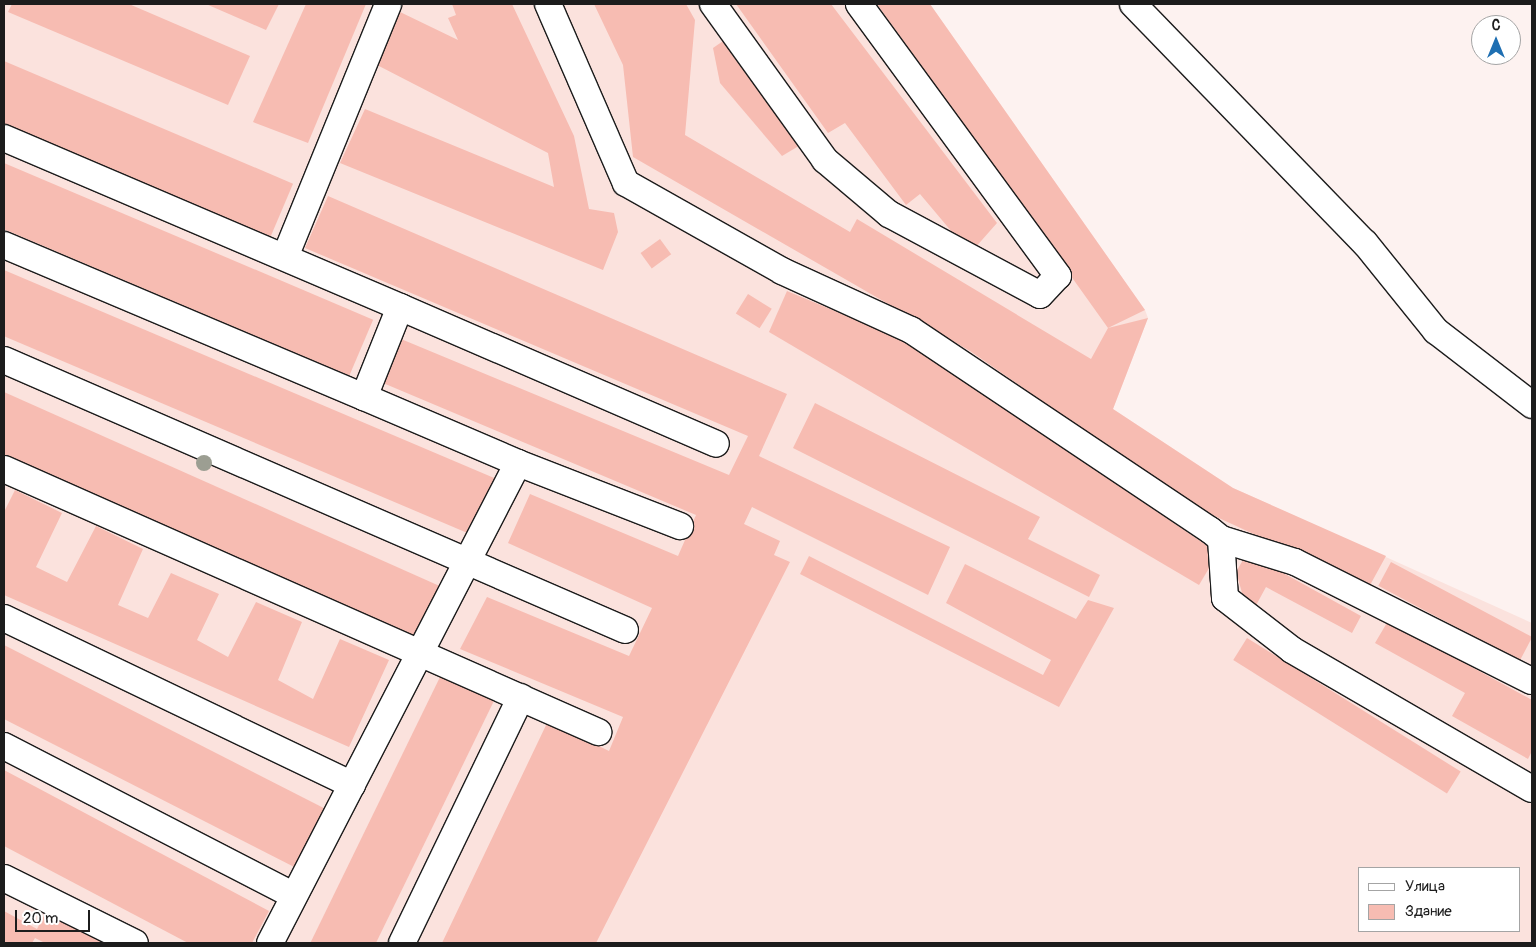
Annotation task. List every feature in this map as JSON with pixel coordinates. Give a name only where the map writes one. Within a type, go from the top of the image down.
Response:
[{"type":"street","points":[[285,257],[388,4]]},
{"type":"street","points":[[548,4],[626,183],[782,271],[911,330],[1221,539],[1295,562],[1532,682]]},
{"type":"street","points":[[713,4],[825,160],[889,214],[1040,295],[1058,276],[858,4]]},
{"type":"street","points":[[1133,4],[1365,243],[1436,331],[1532,405]]},
{"type":"street","points":[[4,138],[285,257],[716,444]]},
{"type":"street","points":[[4,244],[518,464],[680,526]]},
{"type":"street","points":[[364,397],[400,307]]},
{"type":"street","points":[[4,360],[625,630]]},
{"type":"street","points":[[270,943],[518,464]]},
{"type":"street","points":[[4,469],[598,732]]},
{"type":"street","points":[[1221,539],[1225,598],[1292,650],[1532,789]]},
{"type":"street","points":[[4,618],[352,785]]},
{"type":"street","points":[[402,943],[521,697]]},
{"type":"street","points":[[4,746],[294,896]]},
{"type":"street","points":[[4,878],[135,943]]},
{"type":"shaded area","points":[[4,4],[930,4],[1145,310],[1148,318],[1113,409],[1233,488],[1532,623],[1532,943],[4,943]]},
{"type":"building","points":[[12,4],[129,4],[250,56],[228,105],[8,12]]},
{"type":"building","points":[[206,4],[279,4],[266,30]]},
{"type":"building","points":[[306,4],[366,4],[308,143],[253,122]]},
{"type":"building","points":[[452,4],[512,4],[574,136],[589,209],[614,213],[618,232],[603,270],[340,163],[365,109],[554,187],[548,153],[377,65],[398,11],[458,40],[448,18],[456,15]]},
{"type":"building","points":[[594,4],[686,4],[695,20],[685,135],[850,232],[857,219],[1091,359],[1108,328],[1148,318],[1113,409],[1233,488],[1386,556],[1369,587],[1195,507],[970,351],[633,157],[623,65]]},
{"type":"building","points":[[736,4],[831,4],[997,223],[974,249],[952,232],[920,194],[906,205],[845,123],[828,133]]},
{"type":"building","points":[[877,4],[930,4],[1145,310],[1108,328]]},
{"type":"building","points":[[726,39],[802,144],[782,156],[720,83],[713,48]]},
{"type":"building","points":[[4,61],[293,184],[270,239],[4,126]]},
{"type":"building","points":[[4,163],[373,320],[349,376],[4,229]]},
{"type":"building","points":[[328,196],[787,394],[759,456],[950,547],[928,595],[752,507],[744,524],[780,541],[774,555],[790,562],[596,943],[442,943],[548,721],[609,751],[623,717],[460,649],[487,597],[629,656],[652,608],[508,543],[530,494],[678,556],[696,515],[383,383],[401,339],[729,475],[748,436],[305,248]]},
{"type":"building","points":[[660,239],[671,254],[652,268],[641,253]]},
{"type":"building","points":[[4,270],[498,480],[474,536],[4,336]]},
{"type":"building","points":[[787,291],[902,339],[1218,553],[1199,585],[769,332]]},
{"type":"building","points":[[748,294],[772,309],[760,328],[736,314]]},
{"type":"building","points":[[4,392],[445,588],[419,648],[4,463]]},
{"type":"building","points":[[815,403],[1040,517],[1028,539],[1100,575],[1089,597],[793,448]]},
{"type":"building","points":[[15,490],[62,513],[36,567],[67,582],[96,526],[143,549],[118,605],[148,618],[171,573],[219,594],[197,640],[228,657],[256,602],[302,622],[278,680],[313,699],[340,639],[389,660],[349,747],[4,595],[4,512]]},
{"type":"building","points":[[1247,553],[1361,616],[1352,633],[1266,587],[1254,609],[1245,603],[1236,572]]},
{"type":"building","points":[[809,556],[1043,675],[1051,660],[946,603],[965,564],[1076,619],[1088,600],[1114,608],[1059,707],[800,574]]},
{"type":"building","points":[[1391,562],[1532,637],[1520,661],[1378,586]]},
{"type":"building","points":[[1388,621],[1532,700],[1532,751],[1528,759],[1452,716],[1465,693],[1375,643]]},
{"type":"building","points":[[1247,638],[1461,772],[1447,794],[1233,660]]},
{"type":"building","points":[[4,645],[326,809],[296,868],[4,719]]},
{"type":"building","points":[[441,675],[494,701],[376,943],[310,943]]},
{"type":"building","points":[[4,770],[269,911],[252,943],[188,943],[4,846]]},
{"type":"building","points":[[4,911],[37,929],[46,912],[106,943],[45,943],[35,938],[32,943],[4,943]]}]
